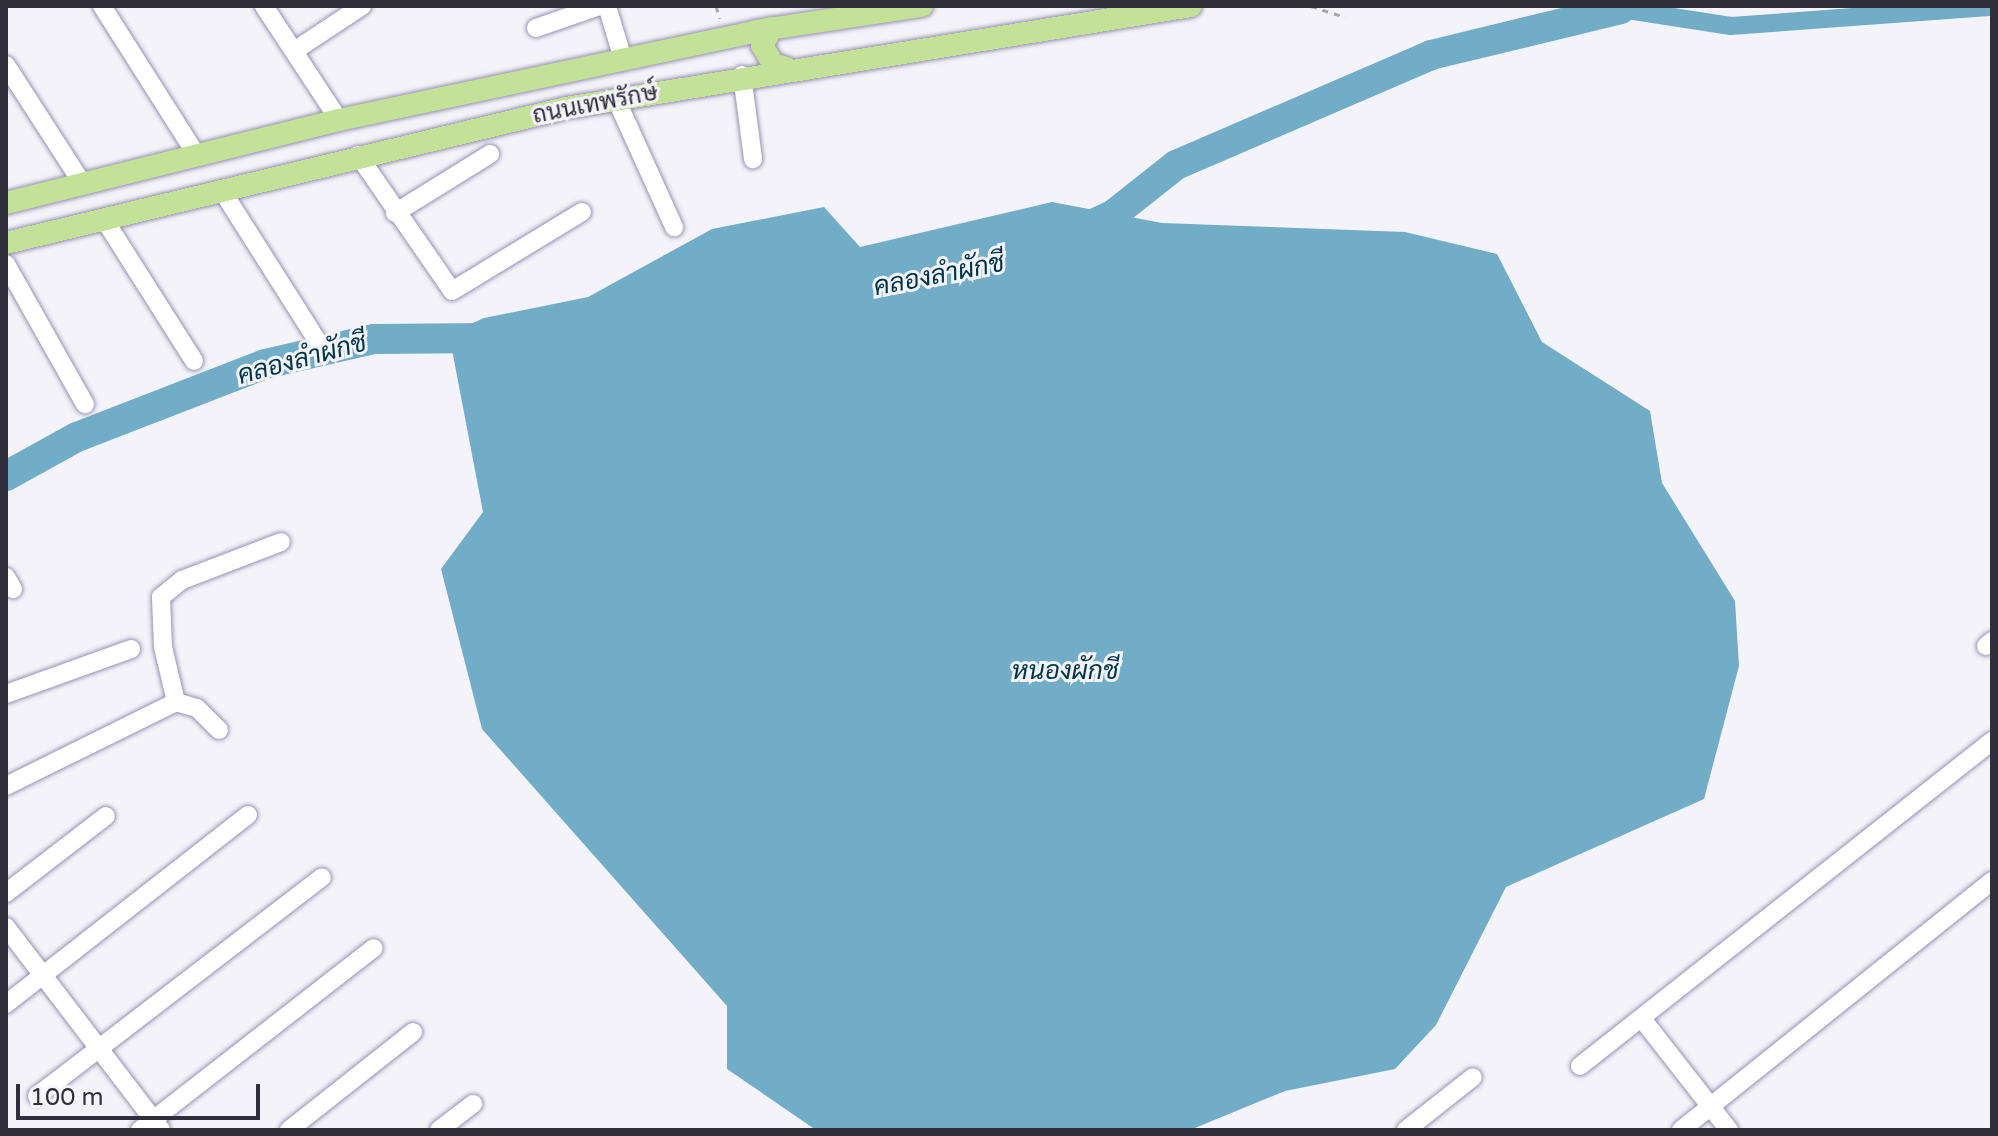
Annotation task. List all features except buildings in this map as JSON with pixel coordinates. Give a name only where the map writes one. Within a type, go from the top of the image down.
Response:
[{"type":"main road","name":"ถนนเทพรักษ์","points":[[6,203],[339,120],[772,28],[922,6]]},
{"type":"main road","name":"ถนนเทพรักษ์","points":[[6,243],[358,155],[616,99],[742,75],[1191,6]]},
{"type":"main road","points":[[772,28],[762,45],[773,64],[786,68]]},
{"type":"main road","points":[[714,81],[734,60],[721,39]]},
{"type":"street","points":[[264,6],[339,120]]},
{"type":"street","points":[[294,51],[362,6]]},
{"type":"street","points":[[536,28],[599,6]]},
{"type":"street","points":[[607,6],[623,59]]},
{"type":"street","points":[[107,14],[196,154]]},
{"type":"street","points":[[6,65],[82,183]]},
{"type":"street","points":[[742,75],[753,159]]},
{"type":"street","points":[[616,99],[674,227]]},
{"type":"street","points":[[395,213],[490,154]]},
{"type":"street","points":[[358,155],[395,213],[452,291],[582,212]]},
{"type":"street","points":[[221,189],[320,345]]},
{"type":"street","points":[[104,219],[194,361]]},
{"type":"street","points":[[6,264],[85,404]]},
{"type":"street","points":[[176,702],[163,647],[161,597],[182,580],[281,542]]},
{"type":"street","points":[[6,694],[131,649]]},
{"type":"street","points":[[6,786],[176,702],[197,708],[219,730]]},
{"type":"street","points":[[1580,1066],[1643,1020],[1992,741]]},
{"type":"street","points":[[6,1004],[248,815]]},
{"type":"street","points":[[6,893],[106,816]]},
{"type":"street","points":[[37,1096],[322,877]]},
{"type":"street","points":[[1681,1130],[1992,881]]},
{"type":"street","points":[[6,927],[152,1127],[374,948]]},
{"type":"street","points":[[1643,1020],[1729,1130]]},
{"type":"street","points":[[289,1130],[413,1032]]},
{"type":"street","points":[[1406,1130],[1473,1077]]},
{"type":"street","points":[[439,1130],[473,1104]]},
{"type":"path","points":[[1312,6],[1345,17]]},
{"type":"water","name":"หนองผักชี","points":[[1052,202],[1162,223],[1405,232],[1497,254],[1542,342],[1650,411],[1662,483],[1735,601],[1739,666],[1704,799],[1506,887],[1436,1025],[1395,1069],[1285,1091],[1190,1130],[816,1130],[727,1069],[727,1006],[482,729],[441,569],[483,512],[449,334],[484,318],[588,297],[712,229],[824,207],[860,247]]},
{"type":"waterway","name":"คลองลำผักชี","points":[[1621,9],[1731,26],[1992,7]]},
{"type":"waterway","name":"คลองลำผักชี","points":[[1078,231],[1114,214],[1176,165],[1431,55],[1621,9]]},
{"type":"waterway","name":"คลองลำผักชี","points":[[6,476],[77,437],[265,364],[374,339],[489,338]]}]
